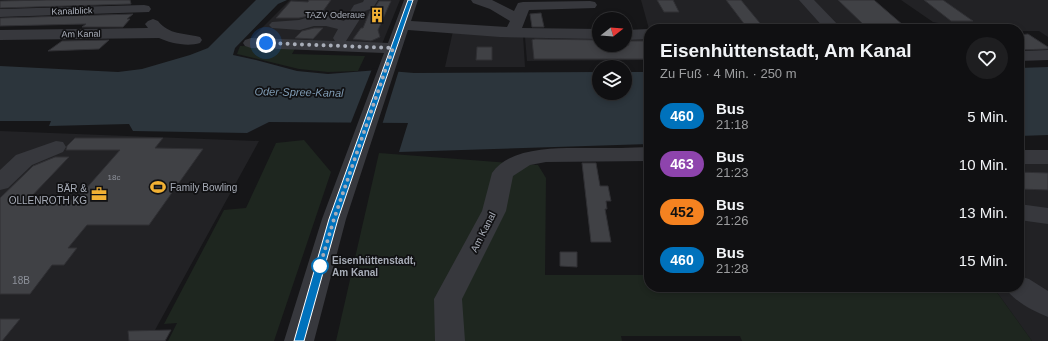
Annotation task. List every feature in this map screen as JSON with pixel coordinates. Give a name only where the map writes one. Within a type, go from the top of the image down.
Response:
[{"type":"street","points":[[299,341],[334,219],[411,0]]},
{"type":"street","points":[[478,0],[495,6],[515,26]]},
{"type":"street","points":[[806,0],[829,24]]},
{"type":"street","points":[[142,4],[156,30],[162,34]]},
{"type":"street","name":"Kanalblick","points":[[0,13],[142,4]]},
{"type":"street","points":[[515,26],[523,6],[590,5]]},
{"type":"street","points":[[277,25],[300,25],[348,10]]},
{"type":"street","points":[[336,46],[348,27],[348,10]]},
{"type":"street","points":[[348,10],[348,27]]},
{"type":"street","points":[[402,25],[449,35],[515,26],[592,33]]},
{"type":"street","name":"Am Kanal","points":[[0,35],[162,34],[170,37],[194,40]]},
{"type":"street","points":[[632,34],[644,34]]},
{"type":"street","points":[[251,43],[336,46],[391,56]]},
{"type":"street","points":[[1024,56],[1048,55]]},
{"type":"street","points":[[0,183],[24,160],[56,148]]},
{"type":"street","name":"Am Kanal","points":[[450,341],[448,299],[494,211],[503,172],[523,160],[546,155],[644,154]]},
{"type":"street","points":[[1024,157],[1048,157]]},
{"type":"street","points":[[1024,213],[1048,216]]},
{"type":"street","points":[[1024,289],[1048,305]]},
{"type":"shaded area","points":[[290,0],[400,0],[382,44],[251,39]]},
{"type":"shaded area","points":[[641,0],[854,0],[882,24],[648,24]]},
{"type":"shaded area","points":[[901,0],[1048,0],[1048,37],[1039,31],[1024,31],[1024,24],[944,24],[933,22]]},
{"type":"shaded area","points":[[453,31],[523,35],[525,67],[445,67]]},
{"type":"shaded area","points":[[632,36],[644,36],[644,60],[527,61],[525,37],[592,37],[592,52],[632,52]]},
{"type":"shaded area","points":[[240,46],[296,47],[292,54],[365,56],[358,71],[328,72],[299,69],[237,54]]},
{"type":"shaded area","points":[[0,131],[259,141],[149,341],[0,341]]},
{"type":"shaded area","points":[[304,140],[331,172],[274,341],[168,341],[177,323],[164,324],[224,210],[246,208],[276,143]]},
{"type":"shaded area","points":[[379,153],[538,165],[546,178],[545,275],[644,275],[644,292],[997,292],[1032,341],[742,341],[740,336],[621,336],[622,341],[336,341]]},
{"type":"shaded area","points":[[1024,161],[1048,161],[1048,341],[1032,341],[997,292],[1024,292]]},
{"type":"water","name":"Oder-Spree-Kanal","points":[[256,0],[287,0],[278,4],[235,48],[233,55],[297,71],[328,74],[378,70],[414,73],[592,72],[592,100],[632,100],[632,72],[644,72],[644,144],[399,152],[408,123],[269,122],[247,133],[133,131],[129,124],[49,126],[51,121],[0,121],[0,66],[118,72],[142,69],[190,55],[208,48]]},
{"type":"water","points":[[1048,67],[1048,135],[1024,136],[1024,68]]},
{"type":"pier","points":[[378,68],[399,70],[382,125],[350,125],[372,69]]},
{"type":"building","points":[[130,0],[131,4],[0,8],[0,1]]},
{"type":"building","points":[[309,0],[331,0],[321,14],[299,18],[276,18],[291,1],[308,2]]},
{"type":"building","points":[[657,0],[673,0],[679,12],[664,12]]},
{"type":"building","points":[[726,0],[741,0],[761,24],[744,24]]},
{"type":"building","points":[[838,0],[874,0],[902,24],[863,24]]},
{"type":"building","points":[[924,0],[943,0],[973,21],[951,21]]},
{"type":"building","name":"TAZV Oderaue","points":[[379,1],[391,1],[378,30],[380,37],[371,41],[353,39],[361,28],[363,28],[370,11],[374,9]]},
{"type":"building","points":[[541,13],[544,27],[532,27],[530,14]]},
{"type":"building","points":[[133,14],[127,19],[130,19],[123,27],[82,27],[86,24],[0,26],[0,18]]},
{"type":"building","points":[[314,28],[323,28],[313,39],[295,38],[302,31]]},
{"type":"building","points":[[1024,34],[1028,34],[1048,47],[1048,49],[1024,50]]},
{"type":"building","points":[[535,39],[592,40],[592,52],[632,52],[632,41],[644,41],[644,59],[534,59],[532,40]]},
{"type":"building","points":[[109,40],[99,49],[48,51],[62,41]]},
{"type":"building","points":[[477,47],[492,47],[492,60],[476,60]]},
{"type":"building","points":[[75,138],[163,138],[155,148],[203,149],[149,225],[87,225],[68,248],[77,248],[64,265],[52,265],[30,294],[0,294],[0,198],[33,166],[55,157],[69,157],[28,200],[76,200],[120,150],[66,150],[67,146]]},
{"type":"building","points":[[582,163],[596,163],[600,186],[608,186],[611,201],[606,201],[607,209],[605,209],[611,242],[591,242]]},
{"type":"building","points":[[1024,172],[1048,173],[1048,190],[1024,189]]},
{"type":"building","points":[[560,252],[577,252],[577,267],[560,266]]},
{"type":"building","points":[[0,319],[20,319],[2,341],[0,341]]},
{"type":"building","points":[[171,330],[165,341],[129,341],[128,331]]},
{"type":"bus line","name":"460","points":[[299,341],[334,219],[411,0]]},
{"type":"place","name":"TAZV Oderaue","points":[[377,15]]},
{"type":"place","name":"Family Bowling","points":[[158,187]]},
{"type":"place","name":"BÄR & OLLENROTH KG","points":[[99,194]]},
{"type":"place","name":"Eisenhüttenstadt, Am Kanal","points":[[320,266]]},
{"type":"route","points":[[266,43],[393,48],[389,64],[334,219],[320,266]]}]
